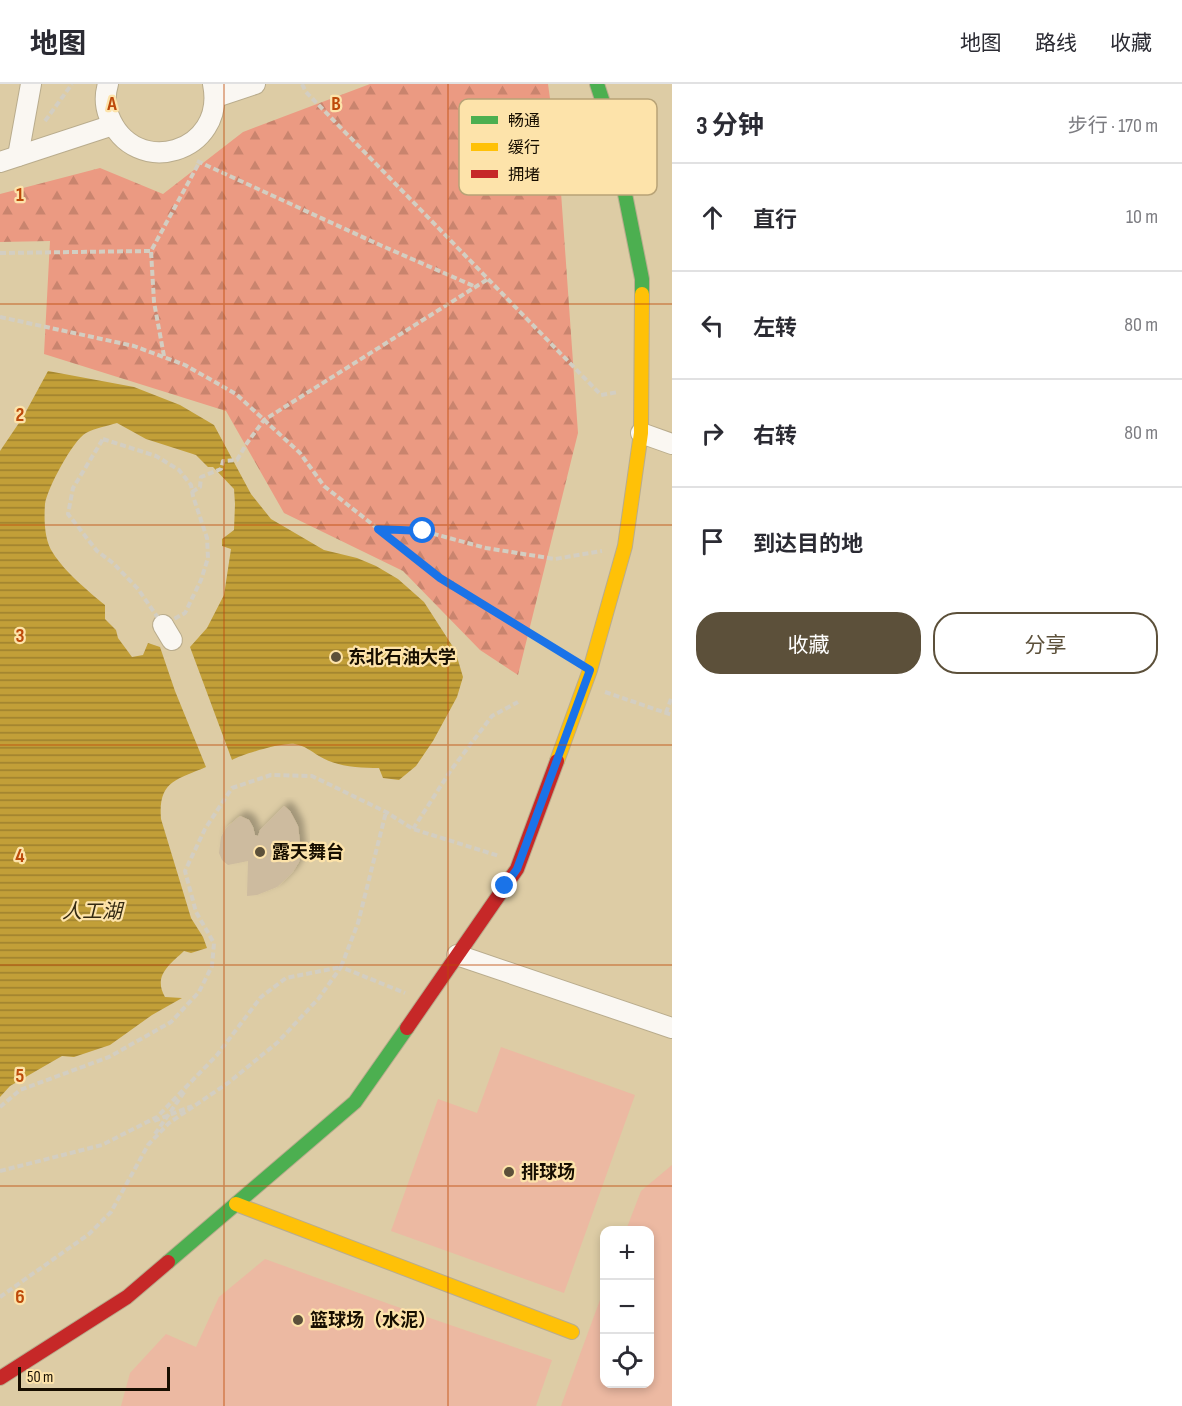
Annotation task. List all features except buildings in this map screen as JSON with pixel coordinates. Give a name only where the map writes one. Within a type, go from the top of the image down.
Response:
[{"type":"street","points":[[9,159],[31,84]]},
{"type":"street","points":[[108,84],[106,108],[113,125],[124,139],[139,148],[156,153],[174,152],[191,144],[204,132],[213,115],[215,90],[255,84]]},
{"type":"street","points":[[597,84],[602,99]]},
{"type":"street","points":[[9,159],[113,125]]},
{"type":"street","points":[[0,1378],[127,1297],[355,1102],[517,869],[590,670],[625,546],[641,433],[643,387],[642,279],[625,195]]},
{"type":"street","points":[[641,433],[672,444]]},
{"type":"street","points":[[457,955],[672,1028]]},
{"type":"street","points":[[236,1204],[572,1332]]},
{"type":"path","points":[[302,84],[306,92],[601,395],[643,387]]},
{"type":"path","points":[[174,152],[476,287]]},
{"type":"path","points":[[164,357],[154,302],[151,251],[206,152]]},
{"type":"path","points":[[0,253],[151,251]]},
{"type":"path","points":[[192,492],[200,487],[201,477],[220,469],[223,461],[237,460],[264,420],[488,279]]},
{"type":"path","points":[[0,317],[134,346],[185,365],[236,394],[300,453],[324,486],[440,578],[590,670]]},
{"type":"path","points":[[103,439],[156,456],[179,470],[191,485],[192,492],[207,538],[208,558],[201,580],[185,613],[167,633],[138,589],[97,550],[68,514],[73,488],[103,439]]},
{"type":"path","points":[[378,529],[423,531],[486,548],[555,560],[625,546]]},
{"type":"path","points":[[584,685],[672,715]]},
{"type":"path","points":[[666,713],[672,696]]},
{"type":"path","points":[[413,829],[451,770],[492,716],[518,702]]},
{"type":"path","points":[[0,1107],[20,1090],[109,1057],[171,1022],[199,992],[212,966],[214,942],[196,912],[185,871],[205,829],[232,788],[271,775],[312,777],[386,812],[413,829],[520,862]]},
{"type":"path","points":[[148,1145],[169,1123],[228,1083],[278,1042],[319,998],[341,967],[358,923],[386,812]]},
{"type":"path","points":[[0,1171],[102,1145],[157,1117],[217,1055],[261,997],[286,978],[341,967],[425,1002]]},
{"type":"path","points":[[0,1297],[89,1234],[111,1212],[148,1145],[191,1082]]},
{"type":"path","points":[[131,1131],[200,1102]]},
{"type":"green space","points":[[370,84],[548,84],[550,99],[459,99],[459,195],[561,195],[578,433],[518,675],[480,650],[403,571],[284,513],[226,411],[44,354],[50,241],[0,242],[0,194],[100,168],[163,194],[243,132]]},
{"type":"shaded area","name":"排球场","points":[[501,1047],[635,1095],[564,1293],[391,1231],[438,1099],[477,1113]]},
{"type":"shaded area","points":[[672,1165],[672,1406],[561,1406],[600,1300],[600,1388],[654,1388],[654,1226],[628,1226],[641,1191]]},
{"type":"shaded area","name":"篮球场（水泥）","points":[[265,1259],[552,1360],[536,1406],[121,1406],[130,1373],[166,1334],[196,1347],[219,1297]]},
{"type":"water","name":"人工湖","points":[[48,371],[134,387],[180,405],[214,425],[251,494],[271,519],[324,550],[357,558],[398,579],[424,602],[455,650],[463,677],[457,697],[433,741],[416,766],[399,780],[383,778],[379,768],[333,763],[295,744],[263,749],[232,760],[190,647],[207,628],[224,595],[231,549],[222,546],[222,539],[234,530],[234,489],[213,467],[208,467],[196,455],[146,439],[117,423],[93,430],[81,437],[61,466],[50,488],[45,504],[46,536],[58,560],[84,588],[105,605],[105,619],[116,630],[118,638],[132,657],[143,655],[148,643],[160,647],[206,767],[178,779],[166,789],[161,806],[161,819],[191,918],[207,948],[191,953],[184,951],[164,971],[161,983],[165,997],[182,998],[152,1015],[110,1045],[74,1057],[62,1056],[10,1086],[0,1097],[0,451],[23,417]]},
{"type":"traffic: fast","points":[[597,84],[602,99]]},
{"type":"traffic: fast","points":[[625,195],[642,279],[642,294]]},
{"type":"traffic: fast","points":[[168,1262],[355,1102],[407,1028]]},
{"type":"traffic: slow","points":[[557,761],[590,670],[625,546],[641,433],[642,294]]},
{"type":"traffic: slow","points":[[236,1204],[572,1332]]},
{"type":"traffic: jam","points":[[407,1028],[517,869],[557,761]]},
{"type":"traffic: jam","points":[[0,1378],[127,1297],[168,1262]]},
{"type":"place","name":"东北石油大学","points":[[336,657]]},
{"type":"place","name":"露天舞台","points":[[260,852]]},
{"type":"place","name":"排球场","points":[[509,1172]]},
{"type":"place","name":"篮球场（水泥）","points":[[298,1320]]},
{"type":"route","points":[[423,531],[378,529],[440,578],[590,670],[517,869],[505,886]]}]
